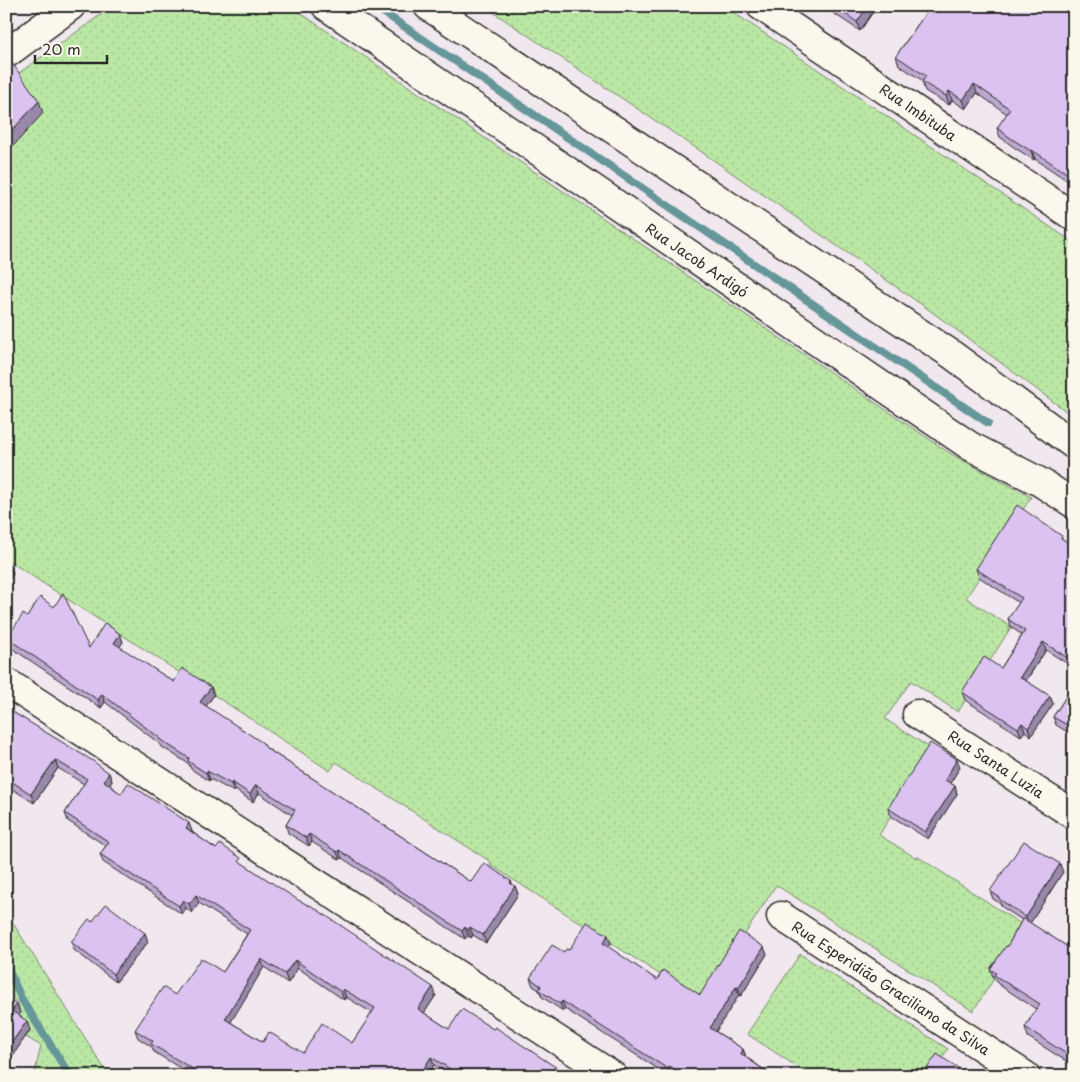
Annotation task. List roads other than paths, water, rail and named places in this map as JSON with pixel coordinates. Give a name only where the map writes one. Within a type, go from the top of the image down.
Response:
[{"type":"main road","points":[[6,54],[71,6]]},
{"type":"main road","name":"Rua Jacob Ardigó","points":[[326,6],[970,446],[1040,482],[1074,504]]},
{"type":"main road","points":[[428,6],[952,354],[1074,445]]},
{"type":"main road","name":"Rua Imbituba","points":[[761,6],[1074,217]]},
{"type":"main road","points":[[6,682],[613,1076]]},
{"type":"main road","name":"Rua Santa Luzia","points":[[917,714],[1074,815]]},
{"type":"main road","name":"Rua Esperidião Graciliano da Silva","points":[[781,916],[1026,1076]]},
{"type":"waterway","points":[[374,6],[988,423]]},
{"type":"waterway","points":[[6,964],[21,998],[70,1076]]}]
